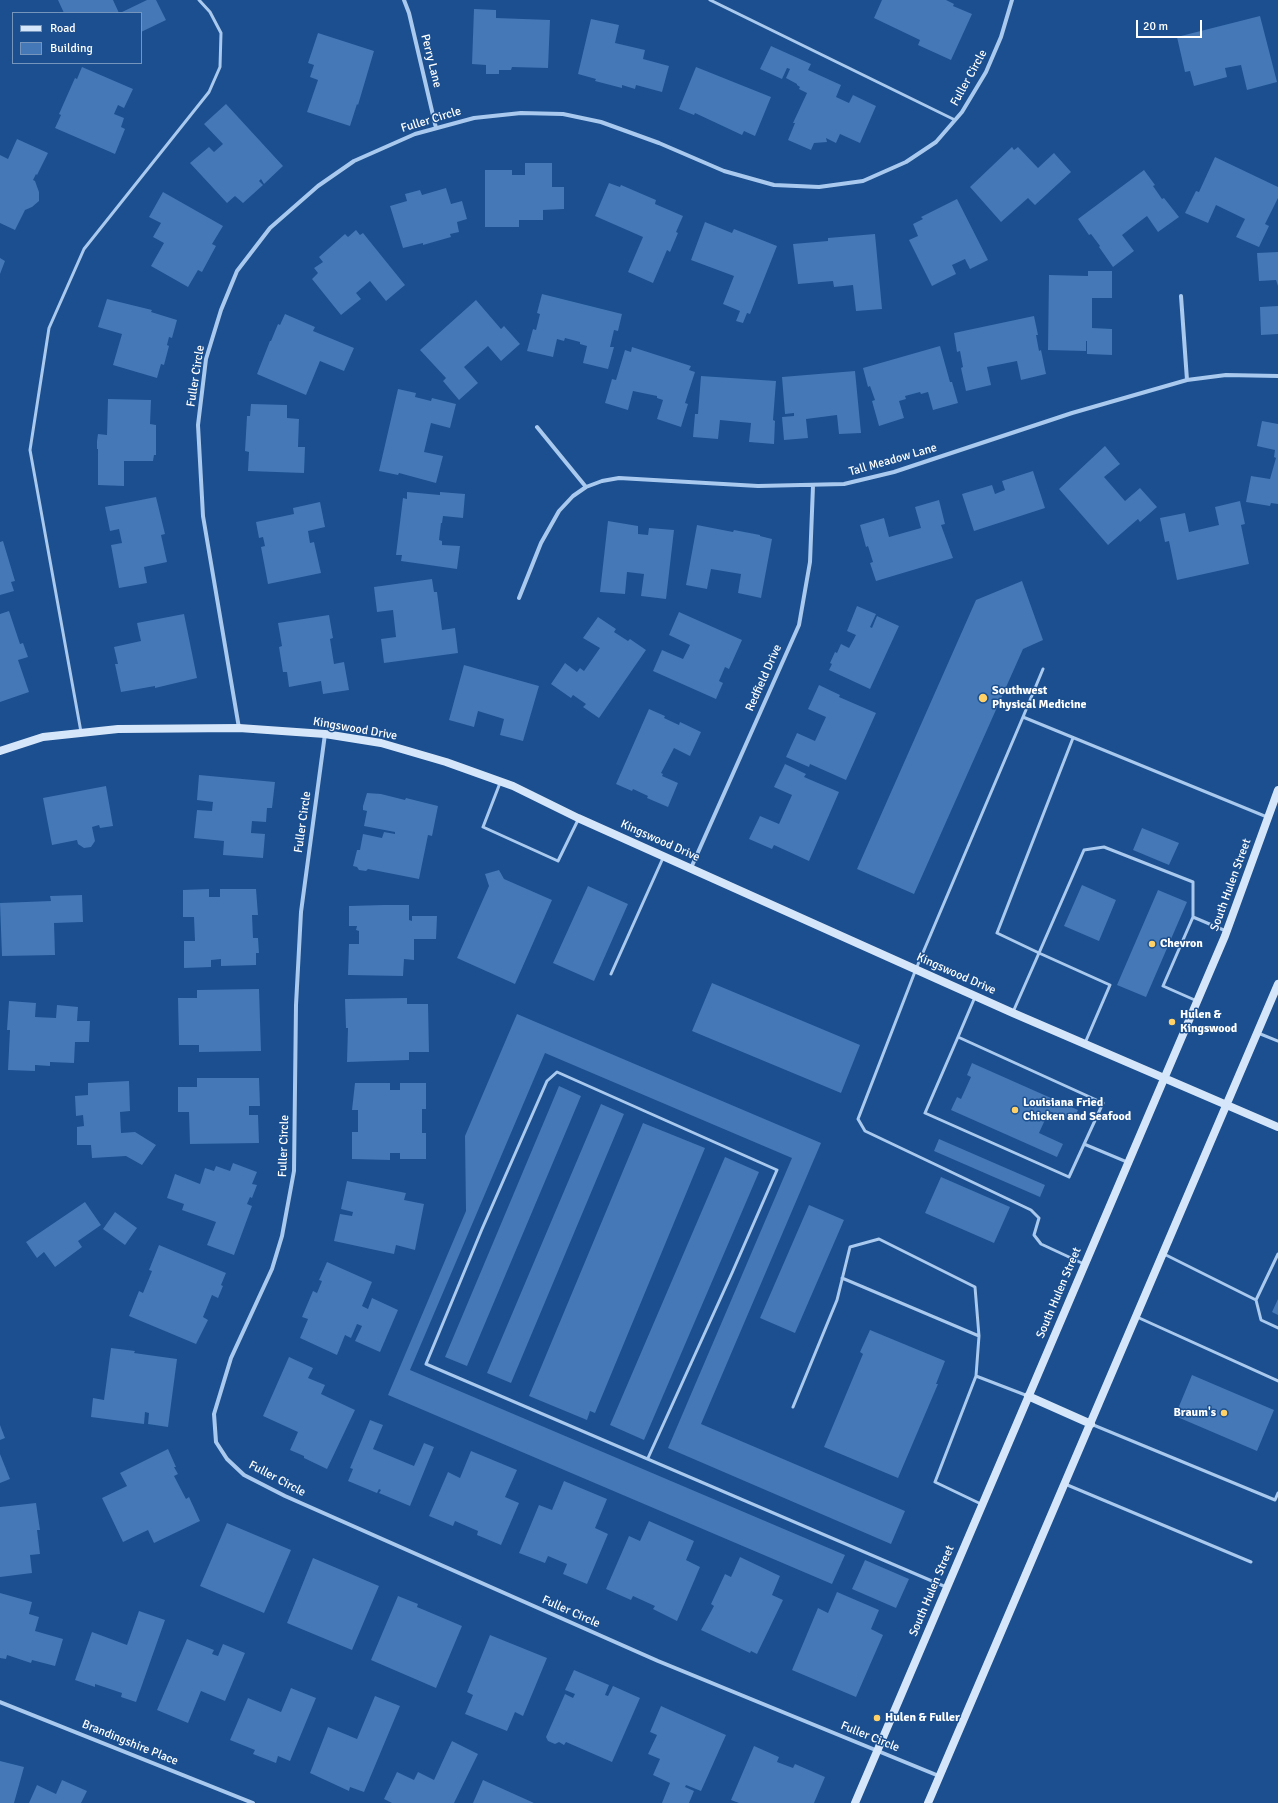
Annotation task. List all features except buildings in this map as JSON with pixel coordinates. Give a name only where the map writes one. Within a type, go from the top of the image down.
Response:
[{"type":"main road","name":"Kingswood Drive","points":[[0,751],[44,737],[118,729],[239,728],[325,734],[381,743],[446,762],[501,782],[1013,1013],[1278,1127]]},
{"type":"main road","name":"South Hulen Street","points":[[855,1803],[981,1504],[1227,932],[1278,790]]},
{"type":"main road","points":[[928,1803],[1228,1105],[1278,984]]},
{"type":"main road","points":[[1028,1396],[1091,1424]]},
{"type":"street","name":"Perry Lane","points":[[404,0],[409,13],[436,128]]},
{"type":"street","name":"Fuller Circle","points":[[239,728],[203,516],[199,433],[206,359],[221,310],[237,271],[270,228],[312,192],[354,162],[415,134],[474,118],[521,113],[563,114],[601,122],[659,143],[724,171],[774,185],[819,187],[863,181],[906,162],[936,142],[962,112],[986,72],[1001,38],[1012,0]]},
{"type":"street","points":[[1181,296],[1187,380]]},
{"type":"street","name":"Tall Meadow Lane","points":[[519,598],[541,543],[559,511],[573,496],[586,487],[619,478],[758,486],[813,486],[844,484],[894,472],[1072,413],[1187,380],[1226,375],[1278,376]]},
{"type":"street","points":[[537,427],[586,487]]},
{"type":"street","name":"Redfield Drive","points":[[691,868],[799,625],[810,562],[813,486]]},
{"type":"street","name":"Fuller Circle","points":[[325,734],[301,912],[296,1005],[294,1171],[282,1236],[272,1269],[230,1358],[214,1414],[216,1442],[227,1459],[244,1475],[284,1496],[658,1661],[939,1776]]},
{"type":"street","name":"Brandingshire Place","points":[[0,1702],[253,1803]]},
{"type":"lane","points":[[82,733],[30,450],[48,328],[84,249],[209,92],[218,73],[220,67],[221,33],[210,12],[199,0]]},
{"type":"lane","points":[[710,0],[955,120]]},
{"type":"lane","points":[[1043,669],[916,969],[858,1119],[865,1131],[1031,1210],[1039,1218],[1034,1235],[1041,1244],[1084,1264]]},
{"type":"lane","points":[[1023,717],[1269,818]]},
{"type":"lane","points":[[1073,738],[997,933],[1110,984],[1085,1043]]},
{"type":"lane","points":[[501,782],[482,827],[558,861],[578,818]]},
{"type":"lane","points":[[1013,1013],[1084,850],[1104,847],[1193,882],[1193,917],[1163,986],[1197,1001]]},
{"type":"lane","points":[[611,974],[664,856]]},
{"type":"lane","points":[[1193,917],[1227,932]]},
{"type":"lane","points":[[958,1037],[1102,1102],[1070,1176],[1067,1177],[927,1115],[925,1111],[975,996]]},
{"type":"lane","points":[[1258,1033],[1278,1041]]},
{"type":"lane","points":[[648,1458],[777,1170],[557,1072],[547,1081],[482,1229],[426,1364],[946,1587]]},
{"type":"lane","points":[[1084,1144],[1128,1162]]},
{"type":"lane","points":[[793,1407],[837,1300],[850,1247],[879,1239],[975,1287],[979,1336],[976,1376],[935,1482],[981,1504]]},
{"type":"lane","points":[[1164,1254],[1256,1300]]},
{"type":"lane","points":[[1278,1254],[1256,1300],[1261,1320],[1278,1328]]},
{"type":"lane","points":[[842,1278],[979,1336]]},
{"type":"lane","points":[[1136,1317],[1278,1382]]},
{"type":"lane","points":[[976,1376],[1028,1396]]},
{"type":"lane","points":[[1091,1424],[1275,1500],[1278,1493]]},
{"type":"lane","points":[[1065,1484],[1251,1562]]},
{"type":"place","name":"Southwest Physical Medicine","points":[[983,698]]},
{"type":"place","name":"Chevron","points":[[1152,944]]},
{"type":"place","name":"Hulen & Kingswood","points":[[1172,1022]]},
{"type":"place","name":"Louisiana Fried Chicken and Seafood","points":[[1015,1110]]},
{"type":"place","name":"Braum's","points":[[1224,1413]]},
{"type":"place","name":"Hulen & Fuller","points":[[877,1718]]}]
